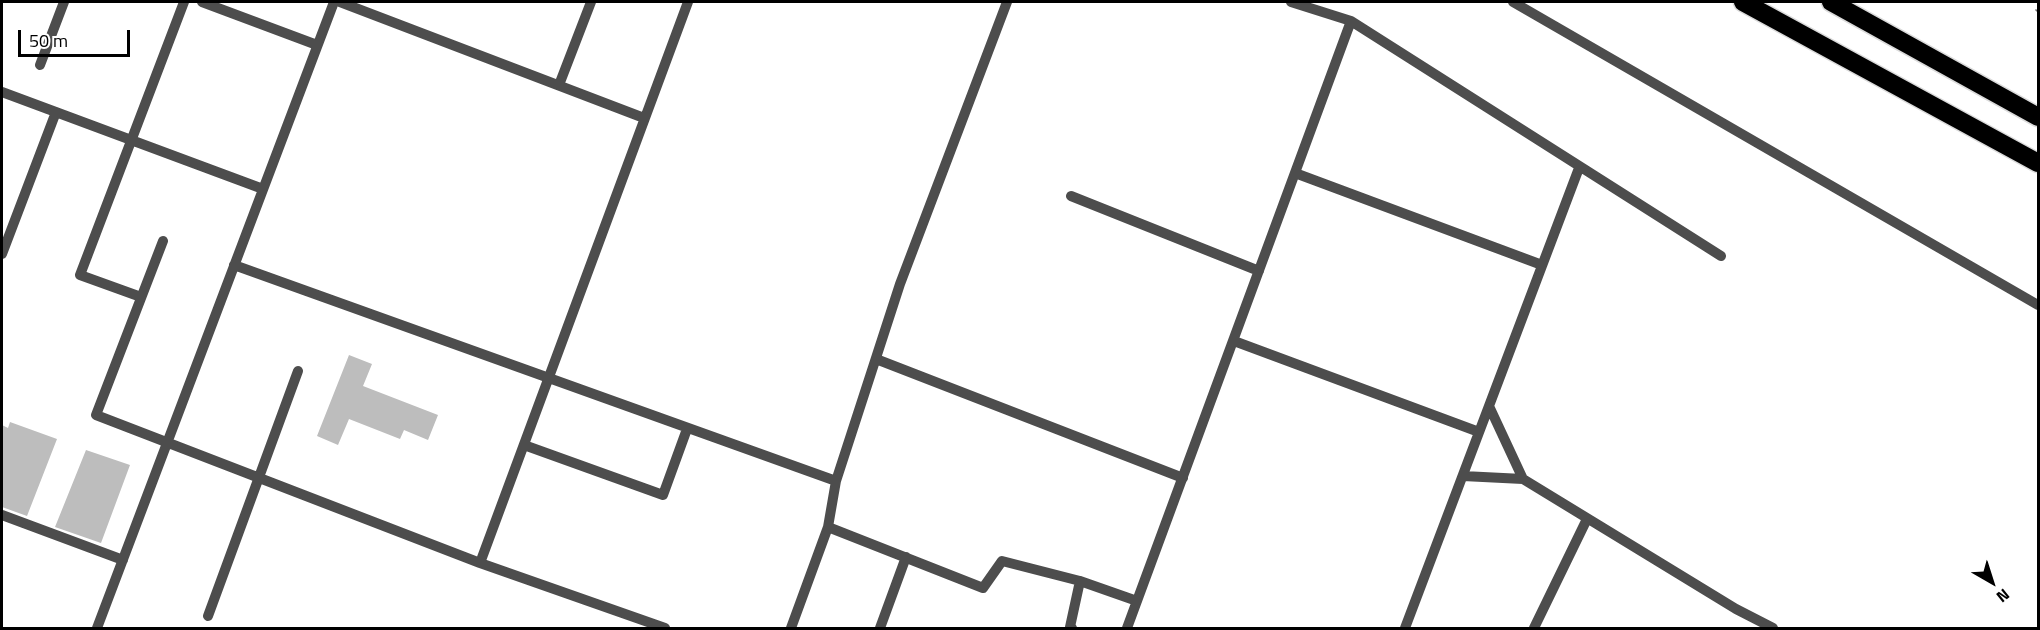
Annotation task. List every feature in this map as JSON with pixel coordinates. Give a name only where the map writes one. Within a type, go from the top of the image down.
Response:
[{"type":"highway","points":[[1743,2],[2038,163]]},
{"type":"highway","points":[[1831,2],[2038,117]]},
{"type":"street","points":[[40,65],[64,2]]},
{"type":"street","points":[[141,297],[80,275],[184,2]]},
{"type":"street","points":[[202,2],[318,45]]},
{"type":"street","points":[[97,628],[334,2]]},
{"type":"street","points":[[340,2],[644,118]]},
{"type":"street","points":[[559,85],[591,2]]},
{"type":"street","points":[[480,563],[688,2]]},
{"type":"street","points":[[791,628],[828,527],[836,481],[900,284],[1007,2]]},
{"type":"street","points":[[1291,2],[1351,21],[1579,168],[1721,256]]},
{"type":"street","points":[[1513,2],[2038,305]]},
{"type":"street","points":[[1127,628],[1351,21]]},
{"type":"street","points":[[2,92],[263,189]]},
{"type":"street","points":[[3,249],[56,112]]},
{"type":"street","points":[[1405,628],[1579,168]]},
{"type":"street","points":[[1296,173],[1542,265]]},
{"type":"street","points":[[1071,196],[1259,271]]},
{"type":"street","points":[[163,241],[96,415],[480,563],[664,628]]},
{"type":"street","points":[[234,265],[836,481]]},
{"type":"street","points":[[1234,341],[1479,432]]},
{"type":"street","points":[[876,359],[1183,478]]},
{"type":"street","points":[[208,616],[298,371]]},
{"type":"street","points":[[1489,405],[1523,478]]},
{"type":"street","points":[[524,445],[663,495],[687,429]]},
{"type":"street","points":[[1462,476],[1523,478],[1587,519],[1773,628]]},
{"type":"street","points":[[2,515],[123,560]]},
{"type":"street","points":[[1534,628],[1587,519]]},
{"type":"street","points":[[828,527],[983,588],[1002,561],[1080,581],[1137,601]]},
{"type":"street","points":[[880,628],[906,557]]},
{"type":"street","points":[[1072,628],[1070,627],[1080,581]]},
{"type":"building","points":[[349,355],[372,364],[363,386],[438,415],[428,440],[404,430],[400,439],[349,419],[338,445],[317,436]]},
{"type":"building","points":[[10,422],[57,439],[27,516],[2,507],[2,425],[8,428]]},
{"type":"building","points":[[86,450],[130,465],[101,543],[55,527]]}]
